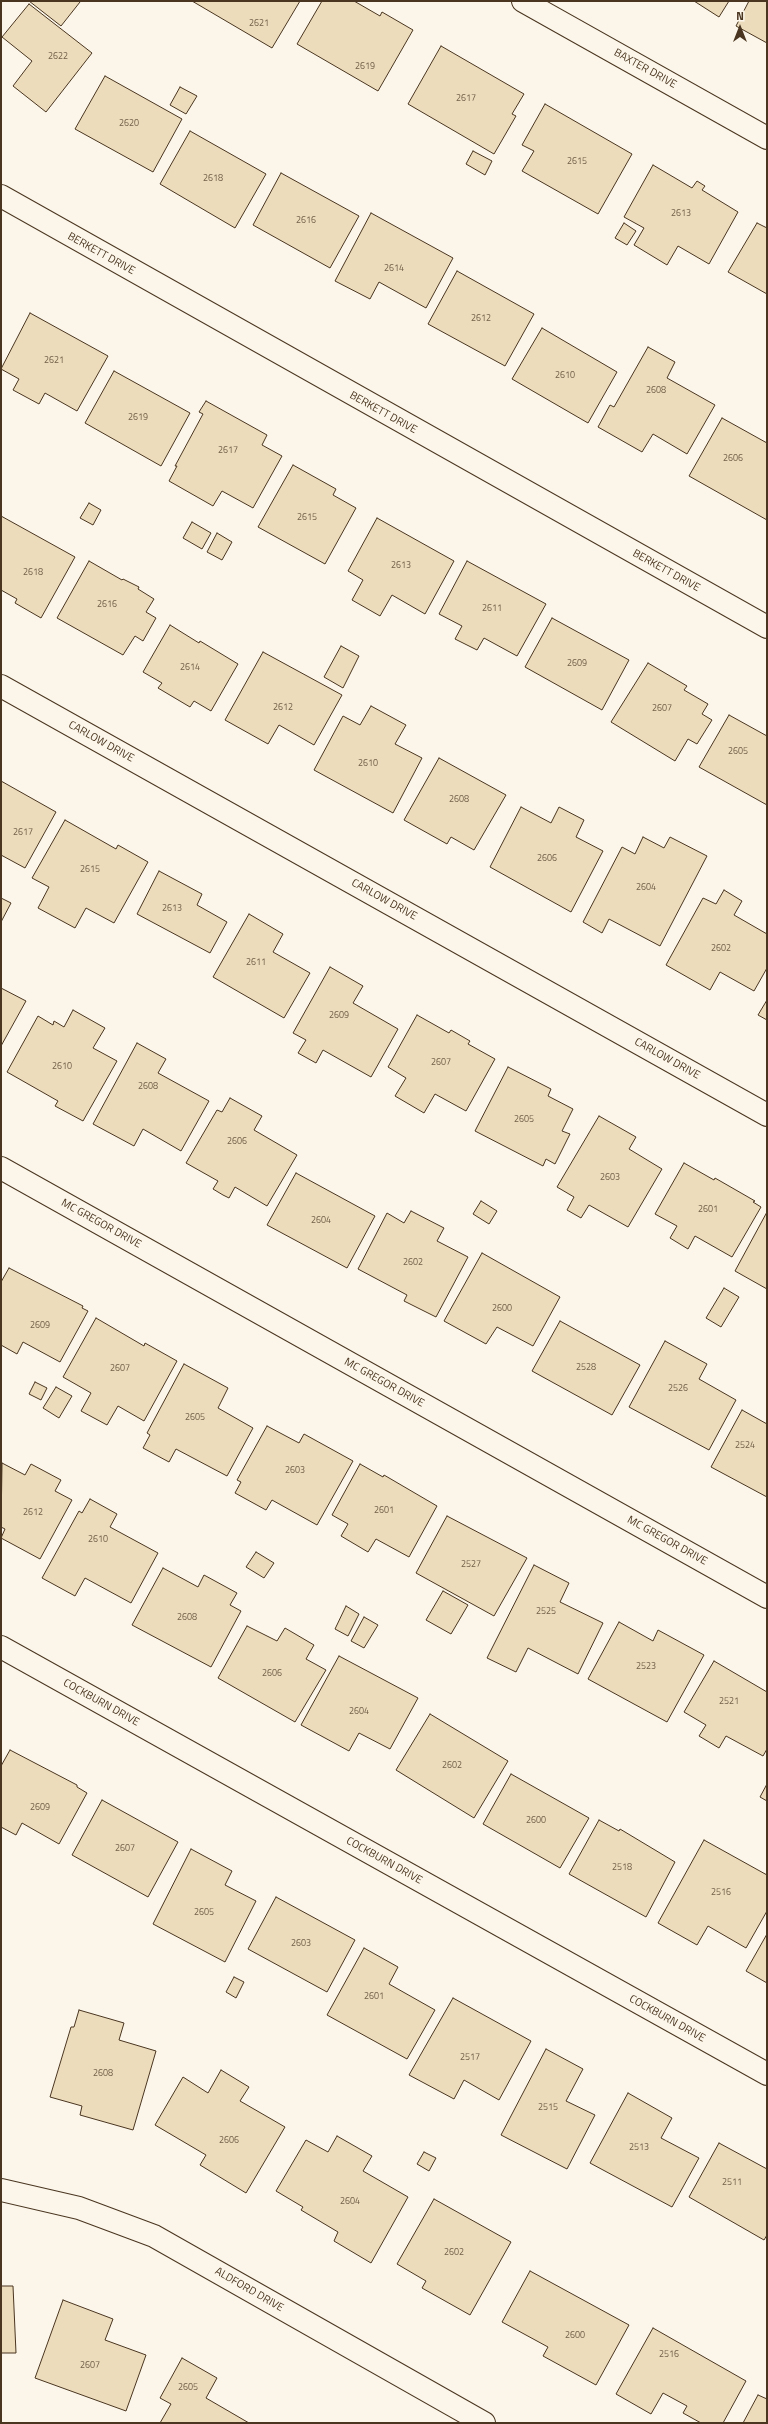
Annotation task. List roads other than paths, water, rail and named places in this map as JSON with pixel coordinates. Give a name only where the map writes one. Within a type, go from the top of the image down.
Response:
[{"type":"street","name":"BAXTER DRIVE","points":[[523,1],[767,138]]},
{"type":"street","name":"BERKETT DRIVE","points":[[1,196],[767,627]]},
{"type":"street","name":"CARLOW DRIVE","points":[[1,686],[767,1115]]},
{"type":"street","name":"MC GREGOR DRIVE","points":[[1,1168],[767,1597]]},
{"type":"street","name":"COCKBURN DRIVE","points":[[1,1647],[767,2074]]},
{"type":"street","name":"ALDFORD DRIVE","points":[[1,2190],[79,2208],[154,2236],[484,2423]]}]
